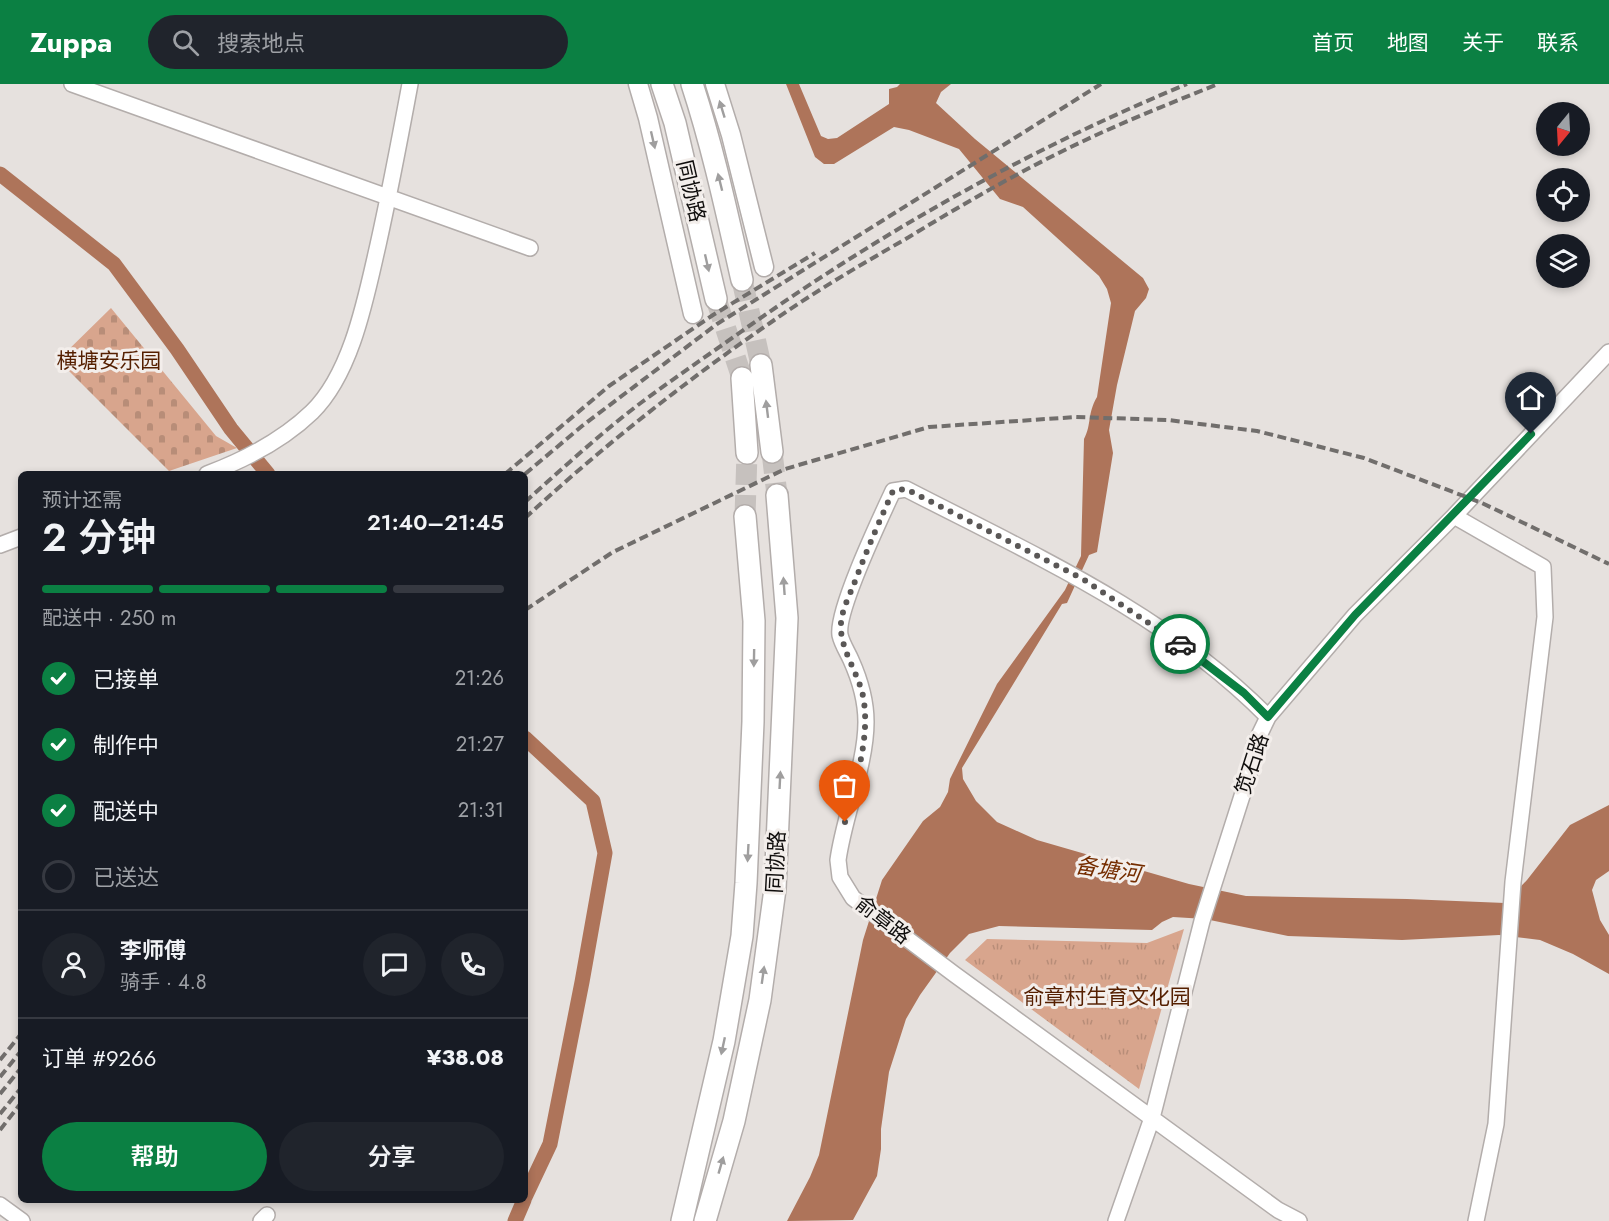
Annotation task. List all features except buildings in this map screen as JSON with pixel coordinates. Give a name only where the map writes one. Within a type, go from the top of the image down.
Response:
[{"type":"main road","name":"同协路","points":[[662,84],[675,123],[716,299]]},
{"type":"main road","name":"同协路","points":[[692,84],[712,152],[742,280]]},
{"type":"main road","points":[[761,365],[772,452]]},
{"type":"main road","points":[[742,378],[747,453]]},
{"type":"main road","name":"同协路","points":[[705,1221],[734,1121],[760,1000],[775,889],[787,618],[777,495]]},
{"type":"main road","name":"同协路","points":[[682,1221],[724,1041],[742,936],[753,722],[754,632],[745,516]]},
{"type":"street","points":[[72,84],[530,248]]},
{"type":"street","points":[[213,471],[273,442],[313,411],[334,383],[362,318],[410,84]]},
{"type":"street","points":[[638,84],[648,118],[693,314]]},
{"type":"street","points":[[715,84],[764,267]]},
{"type":"street","name":"笕石路","points":[[1116,1221],[1152,1118],[1202,921],[1249,774],[1254,746],[1268,717],[1355,615],[1454,516],[1609,352]]},
{"type":"street","name":"俞章路","points":[[1268,717],[1244,693],[1166,633],[1083,579],[906,489],[893,491],[873,535],[841,619],[840,635],[859,677],[866,723],[862,756],[838,860],[840,877],[853,898],[1278,1210],[1299,1221]]},
{"type":"street","points":[[1454,516],[1543,567],[1545,617],[1513,882],[1496,1124],[1476,1221]]},
{"type":"street","points":[[0,545],[18,538]]},
{"type":"green space","name":"横塘安乐园","points":[[111,308],[216,436],[237,448],[169,471],[58,360]]},
{"type":"green space","name":"俞章村生育文化园","points":[[1184,929],[1139,1089],[965,960],[987,939],[1147,943]]},
{"type":"water","name":"备塘河","points":[[786,84],[799,84],[821,136],[828,139],[837,138],[889,104],[889,89],[900,84],[951,84],[941,92],[936,103],[975,139],[1143,278],[1149,289],[1146,298],[1135,311],[1117,385],[1109,430],[1113,453],[1097,552],[1089,555],[1067,603],[1062,604],[962,768],[963,779],[976,801],[997,822],[1037,840],[1189,884],[1246,896],[1505,903],[1527,880],[1570,825],[1609,805],[1609,871],[1596,880],[1592,890],[1600,920],[1609,935],[1609,974],[1573,954],[1540,940],[1499,935],[1402,940],[1288,936],[1205,919],[1173,917],[1152,930],[999,926],[969,934],[950,953],[906,1019],[889,1072],[877,1176],[853,1220],[787,1221],[819,1155],[863,940],[882,880],[923,821],[940,807],[948,792],[950,779],[997,684],[1065,590],[1081,556],[1084,439],[1097,397],[1111,303],[1107,289],[1099,276],[1023,207],[1000,199],[959,149],[909,130],[894,127],[834,164],[824,164],[815,157]]},
{"type":"waterway","points":[[0,174],[114,264],[177,349],[231,429],[266,471]]},
{"type":"waterway","points":[[528,741],[593,801],[605,853],[550,1144],[528,1191]]},
{"type":"waterway","points":[[515,1221],[523,1203]]},
{"type":"tunnel","points":[[742,280],[761,365]]},
{"type":"tunnel","points":[[716,299],[742,378]]},
{"type":"tunnel","points":[[772,452],[777,495]]},
{"type":"tunnel","points":[[745,516],[747,453]]},
{"type":"railway","points":[[528,471],[582,426],[717,324],[1101,84]]},
{"type":"railway","points":[[528,499],[597,438],[642,402],[843,263],[1010,166],[1068,137],[1187,84]]},
{"type":"railway","points":[[528,515],[583,466],[675,392],[738,345],[821,289],[976,197],[1045,160],[1123,123],[1218,84]]},
{"type":"railway","points":[[509,471],[609,386],[713,315],[815,253]]},
{"type":"railway","points":[[528,608],[613,552],[785,469],[929,427],[1076,417],[1168,420],[1257,431],[1364,458],[1482,503],[1609,564]]},
{"type":"railway","points":[[0,1060],[18,1038]]},
{"type":"railway","points":[[0,1077],[18,1055]]},
{"type":"railway","points":[[0,1094],[18,1072]]},
{"type":"railway","points":[[0,1114],[18,1092]]},
{"type":"railway","points":[[0,1130],[18,1107]]},
{"type":"way so far","points":[[845,822],[862,756],[866,723],[859,677],[840,635],[841,619],[873,535],[893,491],[906,489],[1083,579],[1180,644]]},
{"type":"route","points":[[1180,644],[1244,693],[1268,717],[1355,615],[1454,516],[1531,434]]}]
